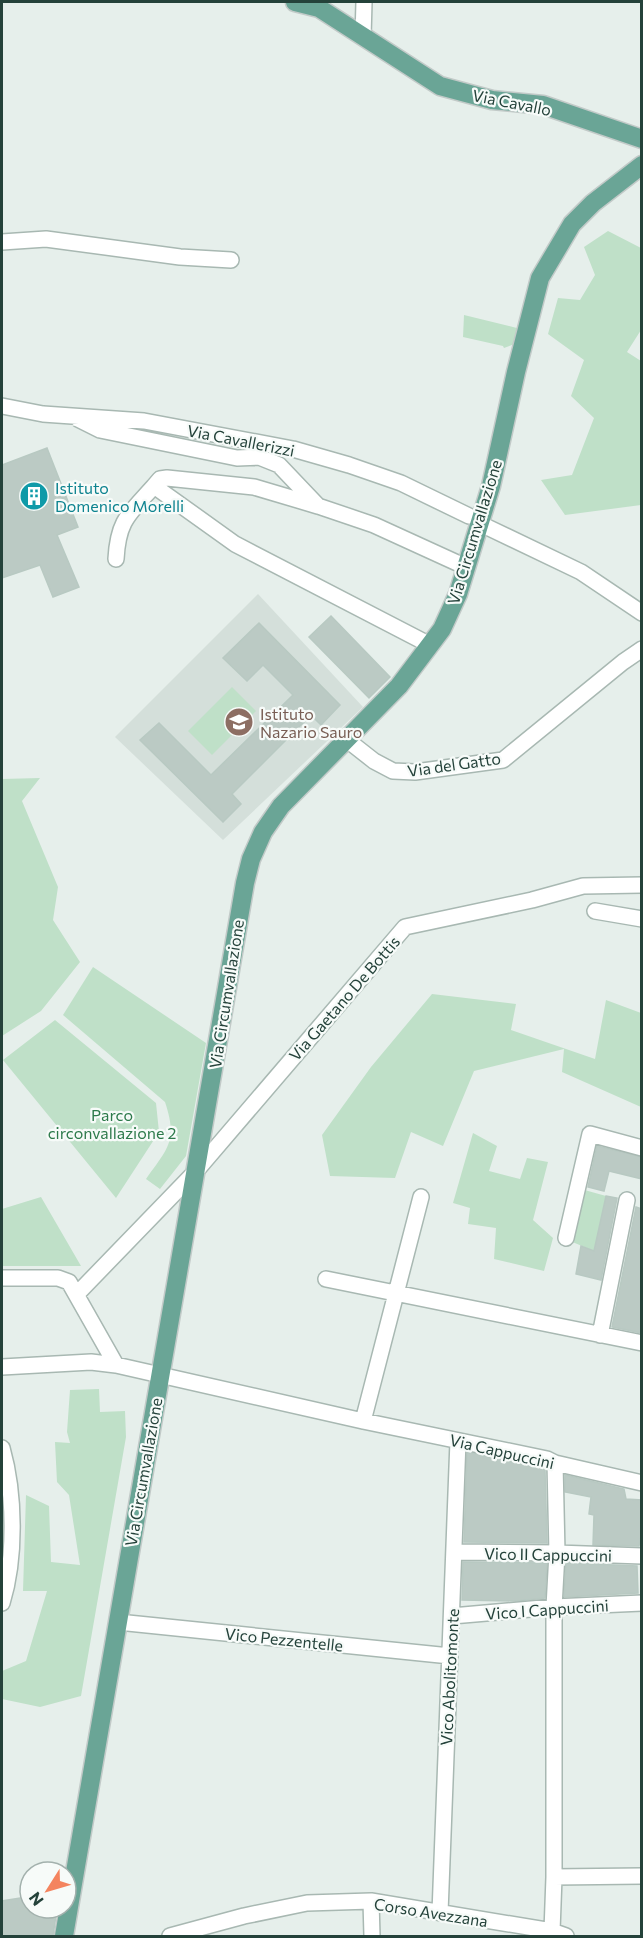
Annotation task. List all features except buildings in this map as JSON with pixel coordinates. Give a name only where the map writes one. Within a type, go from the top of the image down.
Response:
[{"type":"main road","name":"Via Cavallo","points":[[295,2],[319,8],[440,86],[492,100],[543,105],[642,139]]},
{"type":"main road","name":"Via Circumvallazione","points":[[64,1936],[135,1511],[197,1170],[244,883],[251,860],[263,832],[281,806],[399,686],[441,629],[458,594],[491,486],[516,372],[540,278],[572,224],[593,203],[640,169]]},
{"type":"street","points":[[363,37],[364,2]]},
{"type":"street","points":[[2,242],[46,238],[180,257],[231,260]]},
{"type":"street","name":"Via Cavallerizzi","points":[[2,406],[43,414],[144,421],[293,449],[401,483],[469,516]]},
{"type":"street","points":[[72,416],[100,430],[237,458],[259,457],[279,465],[318,506]]},
{"type":"street","points":[[116,559],[117,537],[126,517],[160,479],[167,478],[255,487],[374,525],[466,567]]},
{"type":"street","points":[[154,486],[235,544],[430,645]]},
{"type":"street","points":[[487,527],[581,572],[642,613]]},
{"type":"street","name":"Via del Gatto","points":[[346,739],[374,761],[393,771],[415,772],[503,760],[642,649]]},
{"type":"street","name":"Via Gaetano De Bottis","points":[[77,1293],[197,1170],[405,927],[532,900],[583,886],[642,885]]},
{"type":"street","points":[[595,911],[642,919]]},
{"type":"street","points":[[566,1238],[590,1134],[642,1148]]},
{"type":"street","points":[[363,1421],[421,1197]]},
{"type":"street","points":[[600,1335],[627,1200]]},
{"type":"street","points":[[2,1278],[58,1278],[69,1282],[116,1365]]},
{"type":"street","points":[[326,1279],[642,1343]]},
{"type":"street","name":"Via Cappuccini","points":[[2,1367],[91,1362],[116,1365],[458,1442],[547,1459],[555,1463],[642,1483]]},
{"type":"street","name":"Vico Abolitomonte","points":[[440,1913],[458,1442]]},
{"type":"street","points":[[2,1448],[9,1474],[12,1513],[10,1556],[2,1603]]},
{"type":"street","points":[[555,1463],[557,1552],[554,1607],[554,1877],[559,1934]]},
{"type":"street","name":"Vico II Cappuccini","points":[[454,1552],[557,1552],[642,1556]]},
{"type":"street","name":"Vico I Cappuccini","points":[[453,1616],[554,1607],[642,1603]]},
{"type":"street","name":"Vico Pezzentelle","points":[[118,1622],[450,1656]]},
{"type":"street","points":[[554,1877],[642,1876]]},
{"type":"street","points":[[371,1901],[372,1936]]},
{"type":"street","name":"Corso Avezzana","points":[[170,1936],[244,1916],[307,1903],[371,1901],[559,1934]]},
{"type":"shaded area","name":"Istituto Nazario Sauro","points":[[258,594],[363,707],[223,840],[115,737]]},
{"type":"green space","points":[[608,231],[641,248],[641,330],[627,352],[641,361],[641,505],[565,515],[541,480],[572,475],[594,418],[571,396],[584,360],[548,334],[558,298],[580,300],[595,275],[584,247]]},
{"type":"green space","points":[[464,315],[521,329],[517,343],[504,348],[463,337]]},
{"type":"green space","points":[[232,687],[256,711],[212,755],[188,731]]},
{"type":"green space","points":[[40,778],[22,801],[58,887],[53,920],[80,962],[41,1011],[2,1036],[2,779]]},
{"type":"green space","points":[[93,967],[206,1043],[186,1156],[160,1189],[146,1179],[169,1144],[171,1126],[165,1102],[63,1015]]},
{"type":"green space","points":[[432,994],[516,1004],[511,1030],[595,1059],[606,1000],[641,1013],[641,1107],[562,1072],[564,1049],[474,1071],[443,1146],[411,1132],[395,1178],[330,1176],[322,1135],[371,1067]]},
{"type":"green space","name":"Parco circonvallazione 2","points":[[55,1020],[156,1103],[159,1132],[116,1198],[3,1060]]},
{"type":"green space","points":[[473,1133],[497,1146],[489,1171],[520,1179],[527,1158],[548,1162],[533,1220],[553,1238],[544,1271],[494,1259],[496,1228],[468,1224],[470,1208],[453,1203]]},
{"type":"green space","points":[[581,1189],[606,1196],[594,1251],[570,1241]]},
{"type":"green space","points":[[41,1197],[81,1266],[2,1266],[2,1209]]},
{"type":"green space","points":[[99,1389],[100,1412],[125,1411],[126,1437],[81,1696],[40,1707],[2,1699],[2,1671],[26,1661],[47,1591],[23,1591],[26,1495],[49,1506],[51,1562],[80,1565],[69,1495],[57,1482],[55,1442],[70,1443],[67,1432],[70,1390]]},
{"type":"place","name":"Istituto Domenico Morelli","points":[[34,496]]},
{"type":"place","name":"Istituto Nazario Sauro","points":[[239,722]]}]
